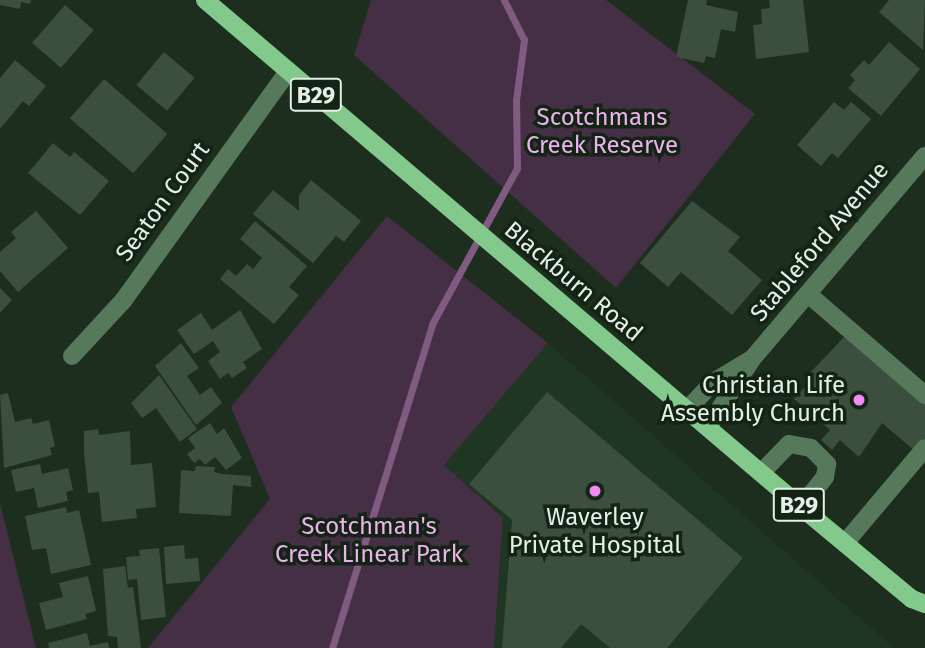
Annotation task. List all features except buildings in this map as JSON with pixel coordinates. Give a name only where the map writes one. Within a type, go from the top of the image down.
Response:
[{"type":"main road","name":"Blackburn Road","points":[[205,0],[802,507],[919,601],[925,618]]},
{"type":"street","name":"Seaton Court","points":[[72,356],[123,301],[288,72]]},
{"type":"street","name":"Stableford Avenue","points":[[708,427],[752,359],[925,156]]},
{"type":"street","points":[[808,294],[925,396]]},
{"type":"street","name":"Stableford Avenue","points":[[688,409],[712,383],[752,359]]},
{"type":"street","points":[[762,472],[789,444],[811,448],[827,464],[825,477],[802,507]]},
{"type":"street","points":[[845,543],[925,447]]},
{"type":"shaded area","name":"Waverley Private Hospital","points":[[548,343],[894,648],[494,648],[503,518],[444,465]]},
{"type":"green space","name":"Scotchmans Creek Reserve","points":[[371,0],[606,0],[755,114],[616,288],[354,55]]},
{"type":"green space","name":"Scotchman's Creek Linear Park","points":[[387,216],[548,343],[444,465],[503,518],[494,648],[148,648],[270,499],[231,407]]},
{"type":"green space","points":[[0,503],[36,648],[0,648]]},
{"type":"waterway","points":[[332,648],[432,324],[517,168],[516,100],[524,40],[504,0]]},
{"type":"place","name":"Christian Life Assembly Church","points":[[859,400]]},
{"type":"place","name":"Waverley Private Hospital","points":[[595,491]]}]
